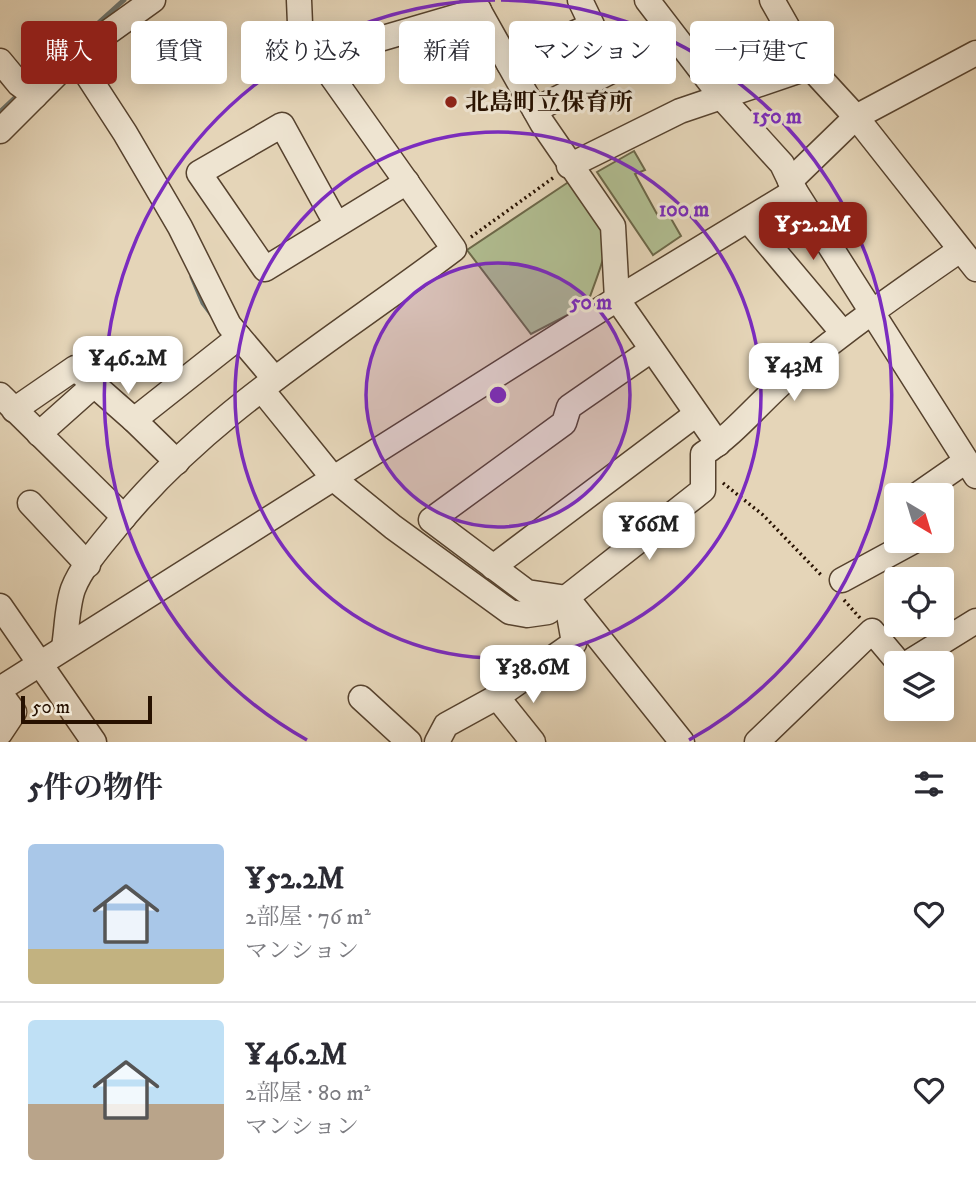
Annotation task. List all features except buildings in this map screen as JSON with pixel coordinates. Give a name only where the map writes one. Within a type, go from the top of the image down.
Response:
[{"type":"street","points":[[117,26],[153,0]]},
{"type":"street","points":[[299,0],[300,21]]},
{"type":"street","points":[[580,0],[590,21]]},
{"type":"street","points":[[647,0],[723,99],[782,164],[793,186],[971,468],[941,483]]},
{"type":"street","points":[[772,0],[784,21]]},
{"type":"street","points":[[385,35],[476,5],[509,64]]},
{"type":"street","points":[[0,733],[14,712],[0,691],[64,647],[617,299],[748,220],[793,186],[856,117],[976,53]]},
{"type":"street","points":[[0,61],[19,83],[35,96]]},
{"type":"street","points":[[0,131],[47,84]]},
{"type":"street","points":[[91,84],[198,281],[229,325],[233,342],[268,384],[334,479],[393,527],[510,612],[527,615],[548,612],[704,490],[703,454],[718,444],[788,377],[843,333],[960,250]]},
{"type":"street","points":[[64,647],[73,589],[124,517],[177,462],[268,384],[454,249],[337,84]]},
{"type":"street","points":[[520,84],[569,166],[613,226],[617,299],[650,351],[718,444]]},
{"type":"street","points":[[535,110],[586,84]]},
{"type":"street","points":[[569,166],[680,111],[764,84]]},
{"type":"street","points":[[826,84],[856,117],[976,269]]},
{"type":"street","points":[[337,225],[282,125],[200,173],[265,270],[337,225],[407,181]]},
{"type":"street","points":[[748,220],[843,333]]},
{"type":"street","points":[[134,420],[233,342]]},
{"type":"street","points":[[650,351],[569,407],[564,423],[431,520],[527,592],[567,598],[682,742]]},
{"type":"street","points":[[124,517],[7,402],[75,368],[177,462]]},
{"type":"street","points":[[39,435],[94,385]]},
{"type":"street","points":[[493,567],[695,415]]},
{"type":"street","points":[[30,503],[88,565]]},
{"type":"street","points":[[836,585],[893,553]]},
{"type":"street","points":[[437,742],[446,725],[497,697],[574,643],[567,598]]},
{"type":"street","points":[[0,606],[94,742]]},
{"type":"street","points":[[927,651],[976,621]]},
{"type":"street","points":[[757,742],[872,631],[889,651]]},
{"type":"street","points":[[497,697],[533,742]]},
{"type":"street","points":[[361,698],[409,742]]},
{"type":"path","points":[[454,249],[569,166]]},
{"type":"path","points":[[703,466],[763,515],[836,585],[872,631]]},
{"type":"green space","points":[[634,151],[645,170],[635,174],[658,216],[669,215],[681,236],[653,255],[597,172]]},
{"type":"green space","points":[[570,181],[602,229],[605,251],[587,305],[531,334],[467,250]]},
{"type":"waterway","points":[[101,21],[124,0]]},
{"type":"waterway","points":[[0,112],[20,93]]},
{"type":"waterway","points":[[192,277],[203,303],[212,315]]},
{"type":"place","name":"北島町立保育所","points":[[451,102]]}]
